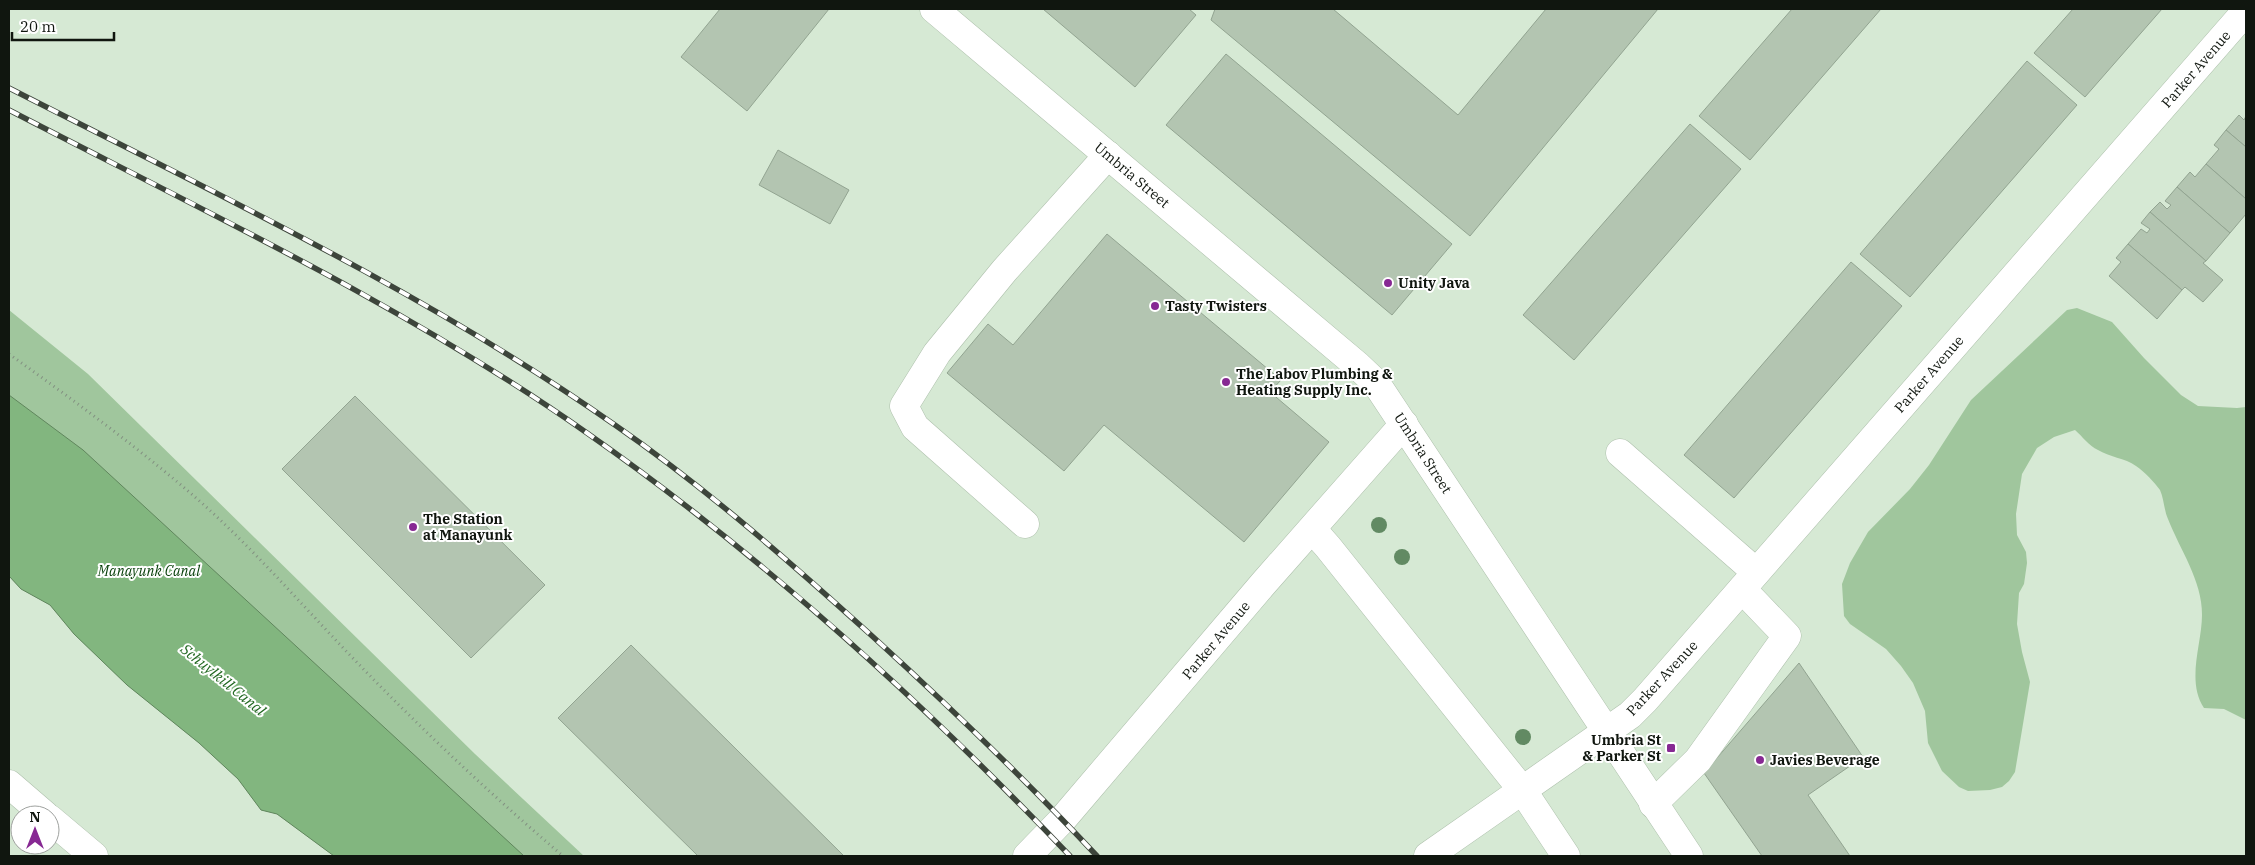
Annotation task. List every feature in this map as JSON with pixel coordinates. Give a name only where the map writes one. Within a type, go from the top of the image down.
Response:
[{"type":"street","name":"Umbria Street","points":[[934,9],[1376,383],[1689,856]]},
{"type":"street","name":"Parker Avenue","points":[[1428,856],[1630,715],[1645,700],[2246,11]]},
{"type":"street","points":[[1025,524],[915,427],[904,406],[937,353],[1004,271],[1108,155]]},
{"type":"street","name":"Parker Avenue","points":[[1028,856],[1073,807],[1263,584],[1404,424]]},
{"type":"street","points":[[1620,454],[1749,581],[1786,636],[1698,760],[1654,804]]},
{"type":"street","points":[[1312,530],[1328,547],[1523,791],[1566,856]]},
{"type":"street","points":[[9,784],[33,805]]},
{"type":"street","points":[[60,827],[94,856]]},
{"type":"path","points":[[9,354],[53,385],[195,497],[288,588],[464,770],[563,856]]},
{"type":"green space","points":[[2077,308],[2112,322],[2181,395],[2198,406],[2246,407],[2246,720],[2224,709],[2204,708],[2199,697],[2195,674],[2202,615],[2201,602],[2190,566],[2167,516],[2160,490],[2149,477],[2132,463],[2095,448],[2075,430],[2054,437],[2037,448],[2022,474],[2016,514],[2017,535],[2026,552],[2027,563],[2024,584],[2019,593],[2017,624],[2030,682],[2015,772],[2002,787],[1990,790],[1968,791],[1959,787],[1942,771],[1928,743],[1925,711],[1913,683],[1901,666],[1886,649],[1850,624],[1844,616],[1842,584],[1850,563],[1868,532],[1910,489],[1929,465],[1971,400],[2067,310]]},
{"type":"green space","name":"Manayunk Canal","points":[[9,310],[88,374],[475,754],[584,856],[334,856],[277,814],[261,810],[238,779],[199,743],[127,685],[74,634],[50,605],[21,589],[9,576]]},
{"type":"water","name":"Manayunk Canal","points":[[9,395],[83,450],[524,856],[334,856],[277,814],[261,810],[238,779],[199,743],[127,685],[74,634],[50,605],[21,589],[9,576]]},
{"type":"building","points":[[720,9],[829,9],[747,111],[681,57]]},
{"type":"building","points":[[1043,9],[1189,9],[1196,15],[1135,87]]},
{"type":"building","points":[[1215,9],[1333,9],[1458,115],[1546,9],[1658,9],[1470,236],[1211,20]]},
{"type":"building","points":[[1792,9],[1881,9],[1750,160],[1699,116]]},
{"type":"building","points":[[2073,9],[2162,9],[2085,97],[2034,53]]},
{"type":"building","points":[[1226,54],[1452,244],[1392,315],[1166,125]]},
{"type":"building","points":[[2027,61],[2077,105],[1910,297],[1860,254]]},
{"type":"building","points":[[2239,115],[2244,120],[2246,116],[2246,147],[2226,130]]},
{"type":"building","points":[[1690,124],[1741,169],[1574,360],[1523,315]]},
{"type":"building","points":[[2226,130],[2246,147],[2246,199],[2206,164],[2219,149],[2214,145]]},
{"type":"building","points":[[778,150],[849,190],[830,224],[759,185]]},
{"type":"building","points":[[2206,164],[2246,199],[2246,214],[2230,233],[2177,187],[2190,172],[2195,177]]},
{"type":"building","points":[[2177,187],[2230,233],[2206,261],[2150,212],[2160,202],[2167,209],[2171,205],[2165,201]]},
{"type":"building","points":[[2150,212],[2206,261],[2203,263],[2223,280],[2203,302],[2185,287],[2182,290],[2128,244],[2141,229],[2147,233],[2150,229],[2141,223]]},
{"type":"building","points":[[1107,234],[1281,380],[1270,392],[1329,442],[1244,542],[1104,425],[1064,471],[947,373],[988,324],[1013,345]]},
{"type":"building","points":[[2128,244],[2182,290],[2157,319],[2109,276],[2121,262],[2116,258]]},
{"type":"building","points":[[1851,262],[1902,306],[1734,498],[1684,455]]},
{"type":"building","name":"The Station at Manayunk","points":[[355,396],[545,585],[471,658],[282,469]]},
{"type":"building","points":[[631,645],[844,856],[698,856],[558,718]]},
{"type":"building","points":[[1799,663],[1863,757],[1808,795],[1850,856],[1762,856],[1704,773]]},
{"type":"railway","points":[[9,88],[241,206],[394,288],[469,331],[615,425],[682,474],[840,607],[986,743],[1097,856]]},
{"type":"railway","points":[[9,110],[230,223],[376,302],[448,343],[587,433],[716,529],[839,632],[957,742],[1070,856]]},
{"type":"place","name":"Unity Java","points":[[1388,283]]},
{"type":"place","name":"Tasty Twisters","points":[[1155,306]]},
{"type":"place","name":"The Labov Plumbing & Heating Supply Inc.","points":[[1226,382]]},
{"type":"place","name":"The Station at Manayunk","points":[[413,527]]},
{"type":"place","name":"Umbria St & Parker St","points":[[1671,748]]},
{"type":"place","name":"Javies Beverage","points":[[1760,760]]},
{"type":"water label","name":"Schuylkill Canal","points":[[223,680]]}]
